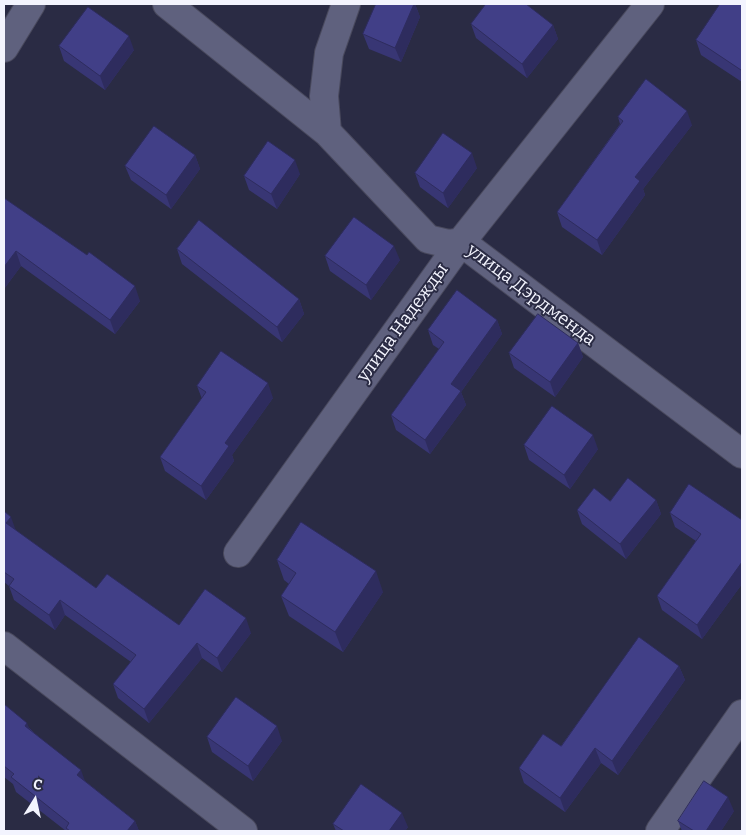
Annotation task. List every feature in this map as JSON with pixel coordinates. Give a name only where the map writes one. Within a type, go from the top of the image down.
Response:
[{"type":"street","points":[[4,48],[31,4]]},
{"type":"street","name":"улица Дэрдменда","points":[[167,4],[327,132],[428,239],[449,244],[461,242],[742,454]]},
{"type":"street","points":[[327,132],[324,96],[329,53],[346,4]]},
{"type":"street","name":"улица Надежды","points":[[238,553],[461,242],[650,4]]},
{"type":"street","points":[[4,646],[243,831]]},
{"type":"street","points":[[660,831],[742,714]]},
{"type":"building","points":[[376,4],[414,4],[395,48],[363,34]]},
{"type":"building","points":[[486,4],[526,4],[553,25],[522,64],[471,24]]},
{"type":"building","points":[[720,4],[742,5],[741,70],[696,40]]},
{"type":"building","points":[[88,7],[129,36],[100,76],[59,46]]},
{"type":"building","points":[[646,79],[687,111],[635,177],[640,181],[597,240],[557,212],[623,121],[618,117]]},
{"type":"building","points":[[154,126],[195,155],[166,195],[125,166]]},
{"type":"building","points":[[443,133],[472,153],[443,193],[415,173]]},
{"type":"building","points":[[268,141],[295,160],[271,194],[244,176]]},
{"type":"building","points":[[4,198],[87,255],[89,252],[135,286],[110,320],[16,251],[4,267]]},
{"type":"building","points":[[354,217],[394,246],[366,285],[325,256]]},
{"type":"building","points":[[199,220],[299,299],[277,327],[177,249]]},
{"type":"building","points":[[457,290],[497,320],[451,384],[461,391],[425,440],[391,415],[444,342],[428,330]]},
{"type":"building","points":[[538,314],[578,343],[550,382],[509,353]]},
{"type":"building","points":[[221,351],[268,383],[225,443],[229,446],[201,486],[160,457],[206,392],[197,386]]},
{"type":"building","points":[[552,406],[593,435],[564,475],[524,445]]},
{"type":"building","points":[[628,478],[656,500],[620,544],[577,510],[594,488],[610,501]]},
{"type":"building","points":[[689,484],[742,520],[742,562],[697,625],[657,596],[701,534],[670,513]]},
{"type":"building","points":[[4,511],[11,517],[6,523],[96,588],[107,574],[179,625],[205,589],[246,618],[217,658],[197,643],[144,709],[113,684],[136,655],[60,600],[49,615],[9,586],[14,579],[4,572]]},
{"type":"building","points":[[301,522],[376,571],[335,632],[281,596],[296,573],[277,560]]},
{"type":"building","points":[[639,637],[679,666],[612,761],[595,748],[560,798],[519,768],[543,734],[561,746]]},
{"type":"building","points":[[236,697],[277,726],[248,766],[207,737]]},
{"type":"building","points":[[4,704],[27,723],[25,726],[81,770],[77,775],[135,821],[127,831],[70,831],[66,828],[69,823],[11,777],[14,774],[4,766]]},
{"type":"building","points":[[704,781],[728,797],[706,831],[694,831],[678,821]]},
{"type":"building","points":[[361,784],[402,813],[389,831],[344,831],[333,824]]}]
